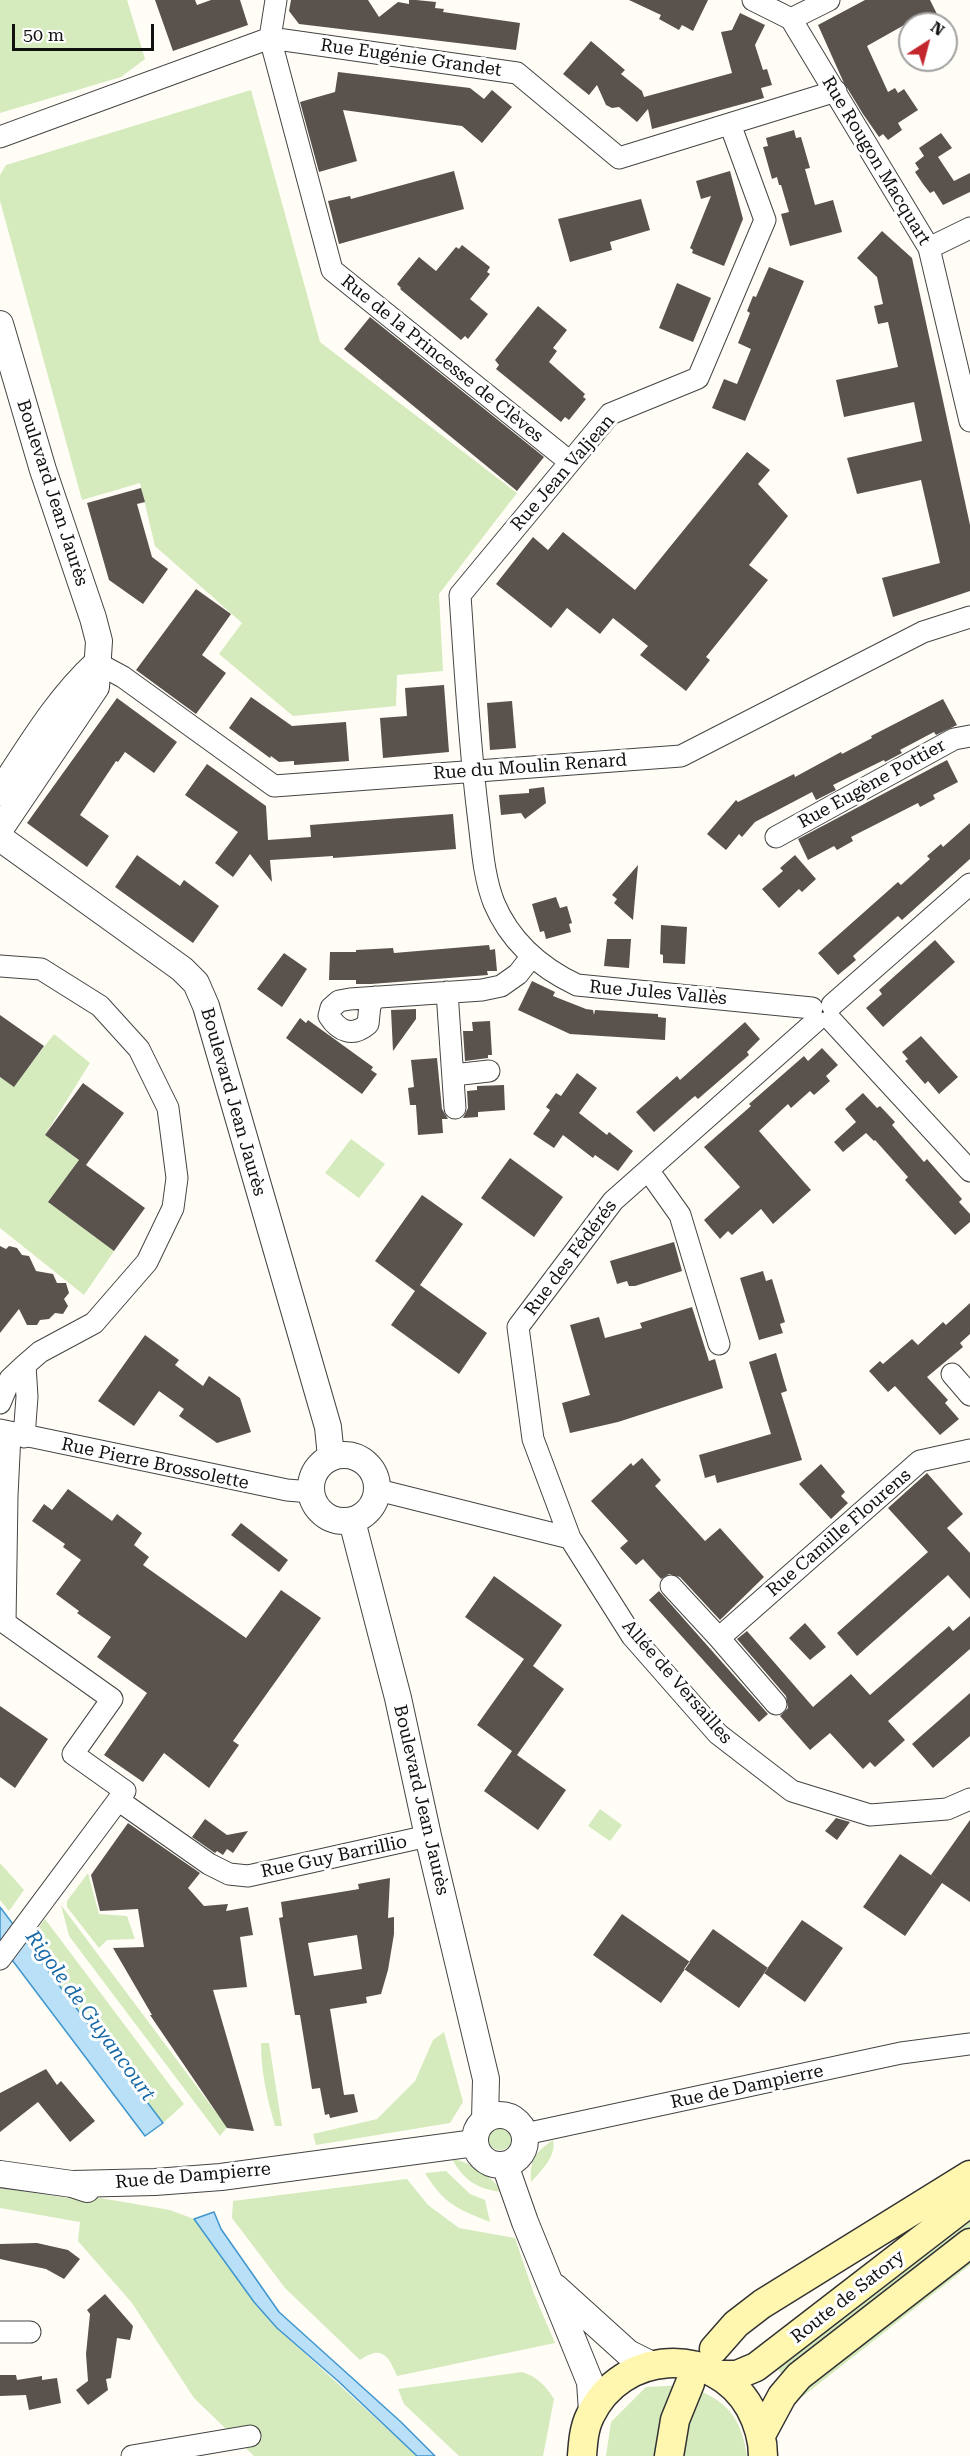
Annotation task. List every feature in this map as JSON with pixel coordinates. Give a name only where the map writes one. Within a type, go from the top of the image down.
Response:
[{"type":"main road","points":[[716,2362],[736,2324],[755,2309],[970,2175]]},
{"type":"main road","name":"Route de Satory","points":[[716,2362],[737,2375],[756,2367],[970,2202]]},
{"type":"main road","name":"Route de Satory","points":[[762,2446],[782,2396],[799,2376],[970,2243]]},
{"type":"main road","points":[[582,2456],[584,2436],[592,2412],[603,2396],[629,2374],[652,2365],[716,2362]]},
{"type":"main road","points":[[716,2362],[728,2381],[745,2400],[756,2419],[762,2446]]},
{"type":"main road","points":[[669,2456],[675,2420],[690,2383]]},
{"type":"street","points":[[0,137],[270,38],[276,0]]},
{"type":"street","points":[[753,0],[791,19],[829,0]]},
{"type":"street","name":"Rue Rougon Macquart","points":[[791,19],[930,248],[970,421]]},
{"type":"street","name":"Rue Eugénie Grandet","points":[[270,38],[517,73],[619,158],[836,91]]},
{"type":"street","name":"Rue de la Princesse de Clèves","points":[[270,38],[332,270],[570,462]]},
{"type":"street","name":"Rue Jean Valjean","points":[[473,771],[460,595],[610,414],[698,378],[765,220],[729,124]]},
{"type":"street","points":[[930,248],[970,228]]},
{"type":"street","name":"Boulevard Jean Jaurès","points":[[0,324],[43,470],[99,641],[96,687],[0,829]]},
{"type":"street","name":"Rue du Moulin Renard","points":[[97,663],[123,677],[274,786],[681,756],[923,633],[970,617]]},
{"type":"street","points":[[0,792],[42,728],[79,680],[97,663]]},
{"type":"street","name":"Rue Eugène Pottier","points":[[777,837],[954,739],[970,736]]},
{"type":"street","name":"Rue Jules Vallès","points":[[473,771],[489,885],[505,923],[532,956],[552,974],[577,985],[823,1013]]},
{"type":"street","name":"Boulevard Jean Jaurès","points":[[0,838],[182,969],[196,983],[206,1006],[322,1405],[329,1433],[331,1457]]},
{"type":"street","name":"Rue des Fédérés","points":[[570,1538],[533,1439],[518,1327],[613,1201],[970,884]]},
{"type":"street","points":[[376,997],[482,990],[501,986],[518,974],[532,956]]},
{"type":"street","points":[[0,966],[41,969],[100,1006],[139,1049],[168,1108],[177,1178],[173,1208],[147,1262],[94,1323],[40,1352],[10,1379],[0,1403]]},
{"type":"street","points":[[447,992],[455,1108]]},
{"type":"street","points":[[823,1013],[970,1171]]},
{"type":"street","points":[[453,1075],[489,1071]]},
{"type":"street","points":[[648,1170],[680,1215],[719,1344]]},
{"type":"street","points":[[0,1959],[125,1791],[73,1754],[112,1699],[6,1623],[7,1496],[11,1434],[27,1397],[25,1365]]},
{"type":"street","points":[[951,1374],[970,1395]]},
{"type":"street","name":"Rue Pierre Brossolette","points":[[11,1434],[287,1491],[311,1492]]},
{"type":"street","name":"Rue Camille Flourens","points":[[719,1638],[920,1461],[970,1450]]},
{"type":"street","points":[[342,1454],[353,1455],[364,1460],[372,1468],[377,1479],[378,1490],[369,1510],[352,1521],[339,1521],[320,1511],[311,1492],[315,1471],[322,1462],[342,1454]]},
{"type":"street","points":[[378,1490],[570,1538]]},
{"type":"street","name":"Boulevard Jean Jaurès","points":[[352,1521],[398,1698],[428,1836],[486,2079],[506,2123]]},
{"type":"street","name":"Allée de Versailles","points":[[570,1538],[632,1636],[671,1681],[718,1734],[792,1791],[870,1815],[947,1809],[970,1799]]},
{"type":"street","points":[[671,1586],[776,1704]]},
{"type":"street","name":"Rue Guy Barrillio","points":[[118,1800],[209,1864],[229,1874],[248,1876],[428,1836]]},
{"type":"street","name":"Rue de Dampierre","points":[[506,2123],[970,2044]]},
{"type":"street","points":[[506,2123],[524,2147],[514,2161],[505,2165],[496,2165],[481,2157],[475,2143],[475,2134],[506,2123]]},
{"type":"street","name":"Rue de Dampierre","points":[[0,2174],[72,2184],[104,2193],[141,2198],[244,2185],[314,2165],[475,2143]]},
{"type":"street","points":[[505,2165],[590,2382],[592,2412]]},
{"type":"street","points":[[549,2282],[628,2353],[652,2365]]},
{"type":"street","points":[[0,2332],[30,2332]]},
{"type":"street","points":[[132,2456],[250,2436]]},
{"type":"green space","points":[[0,0],[127,0],[145,59],[121,77],[0,113]]},
{"type":"green space","points":[[251,90],[320,342],[517,493],[439,594],[443,671],[397,675],[396,706],[293,716],[219,654],[242,623],[155,546],[140,483],[82,500],[0,201],[0,175],[6,165]]},
{"type":"green space","points":[[54,1034],[90,1063],[45,1135],[79,1160],[49,1202],[114,1251],[84,1295],[0,1228],[0,1077],[14,1086]]},
{"type":"green space","points":[[351,1139],[385,1164],[359,1198],[325,1173]]},
{"type":"green space","points":[[600,1809],[622,1825],[610,1841],[588,1826]]},
{"type":"green space","points":[[0,1863],[24,1890],[9,1911],[0,1900]]},
{"type":"green space","points":[[88,1873],[99,1914],[127,1916],[135,1939],[107,1940],[99,1948],[67,1907],[67,1901]]},
{"type":"green space","points":[[61,1905],[227,2127],[220,2136],[69,1936]]},
{"type":"green space","points":[[45,1919],[184,2104],[163,2123],[27,1943]]},
{"type":"green space","points":[[444,2032],[463,2102],[450,2123],[316,2145],[313,2134],[377,2119],[415,2081],[433,2040]]},
{"type":"green space","points":[[261,2043],[269,2043],[282,2126],[275,2126],[269,2105],[263,2074]]},
{"type":"green space","points":[[500,2126],[508,2130],[512,2138],[508,2146],[500,2150],[492,2146],[488,2138],[492,2130]]},
{"type":"green space","points":[[553,2140],[553,2152],[531,2182],[534,2158]]},
{"type":"green space","points":[[452,2159],[467,2163],[480,2171],[503,2192],[473,2183],[467,2179]]},
{"type":"green space","points":[[446,2171],[470,2194],[485,2200],[490,2222],[468,2213],[445,2199],[425,2173]]},
{"type":"green space","points":[[407,2179],[428,2205],[459,2228],[515,2238],[534,2294],[555,2343],[397,2376],[391,2363],[383,2354],[374,2353],[360,2360],[285,2288],[232,2218],[233,2201]]},
{"type":"green space","points":[[0,2188],[82,2200],[83,2195],[170,2210],[194,2219],[277,2328],[417,2456],[254,2456],[194,2398],[132,2303],[78,2241],[80,2222],[0,2208]]},
{"type":"green space","points":[[970,2214],[970,2230],[785,2378],[775,2366]]},
{"type":"green space","points":[[970,2255],[970,2265],[802,2397],[797,2391]]},
{"type":"green space","points":[[522,2372],[540,2382],[554,2399],[543,2456],[459,2456],[404,2404],[398,2389]]},
{"type":"green space","points":[[684,2385],[660,2456],[606,2456],[611,2422],[646,2387]]},
{"type":"green space","points":[[700,2391],[720,2402],[733,2416],[742,2434],[747,2456],[681,2456],[681,2448]]},
{"type":"water","points":[[0,1907],[163,2123],[145,2136],[0,1944]]},
{"type":"water","points":[[214,2212],[221,2229],[279,2312],[401,2422],[435,2456],[417,2456],[338,2381],[277,2328],[254,2302],[194,2219]]},
{"type":"building","points":[[155,0],[195,0],[197,5],[211,0],[240,0],[248,25],[173,51]]},
{"type":"building","points":[[291,0],[368,0],[379,17],[398,2],[409,4],[409,0],[416,0],[436,2],[435,8],[444,9],[443,12],[520,23],[516,50],[299,24],[289,11]]},
{"type":"building","points":[[629,0],[708,0],[693,31],[682,25],[679,30],[659,19],[661,15]]},
{"type":"building","points":[[865,0],[930,0],[936,12],[898,12],[898,29],[867,46],[888,92],[895,88],[898,93],[904,89],[918,110],[898,123],[902,130],[888,140],[883,134],[879,137],[863,114],[843,81],[818,25]]},
{"type":"building","points":[[740,13],[765,25],[755,45],[763,70],[767,69],[772,85],[761,88],[764,98],[652,129],[648,109],[637,122],[619,107],[612,108],[606,105],[597,85],[589,95],[563,74],[591,41],[625,70],[621,74],[642,91],[644,97],[732,73],[721,32],[732,30]]},
{"type":"building","points":[[338,72],[470,88],[484,99],[492,90],[512,107],[482,143],[462,126],[343,110],[357,161],[319,172],[300,102],[335,92]]},
{"type":"building","points":[[794,130],[796,138],[801,137],[810,168],[805,169],[815,205],[833,200],[842,232],[790,246],[781,214],[789,212],[777,177],[772,179],[763,147],[768,146],[766,138]]},
{"type":"building","points":[[941,133],[952,148],[938,157],[954,181],[970,173],[970,192],[943,205],[934,191],[930,193],[915,172],[919,169],[915,163],[924,156],[919,148]]},
{"type":"building","points":[[454,171],[464,209],[339,244],[328,201],[350,196],[351,199]]},
{"type":"building","points":[[730,171],[743,219],[724,266],[692,253],[693,250],[690,248],[711,196],[701,199],[696,181]]},
{"type":"building","points":[[641,199],[650,230],[610,242],[612,250],[570,262],[558,219]]},
{"type":"building","points":[[882,231],[912,258],[970,525],[970,591],[893,617],[882,578],[940,563],[921,480],[857,494],[847,458],[922,441],[914,402],[844,417],[836,380],[898,367],[888,322],[878,324],[874,306],[883,304],[877,277],[857,258]]},
{"type":"building","points":[[462,245],[490,267],[487,272],[490,274],[470,299],[488,314],[468,339],[465,336],[461,340],[397,284],[419,257],[436,271],[456,247],[459,249]]},
{"type":"building","points":[[769,267],[804,281],[745,421],[712,408],[724,379],[737,384],[751,349],[738,343],[750,313],[747,311],[753,296],[756,297]]},
{"type":"building","points":[[677,283],[711,298],[693,342],[659,328]]},
{"type":"building","points":[[538,306],[567,330],[553,348],[557,351],[549,362],[585,394],[583,397],[586,399],[569,420],[565,417],[561,422],[496,369],[499,365],[495,360]]},
{"type":"building","points":[[370,317],[544,457],[517,491],[344,349]]},
{"type":"building","points":[[747,452],[770,470],[758,484],[788,516],[749,565],[768,580],[706,657],[710,660],[686,691],[640,655],[648,646],[613,618],[600,634],[567,608],[551,628],[496,584],[533,537],[548,550],[563,532],[635,590]]},
{"type":"building","points":[[141,488],[145,502],[137,504],[152,557],[168,569],[143,604],[109,580],[87,503]]},
{"type":"building","points":[[196,589],[231,614],[202,655],[226,673],[196,714],[136,670]]},
{"type":"building","points":[[444,685],[449,752],[383,758],[380,718],[407,716],[405,688]]},
{"type":"building","points":[[251,697],[292,726],[346,722],[349,761],[294,765],[294,761],[279,762],[271,756],[270,758],[229,728]]},
{"type":"building","points":[[117,698],[177,742],[154,773],[125,752],[118,762],[116,761],[80,815],[109,836],[87,867],[27,823]]},
{"type":"building","points":[[943,699],[957,725],[936,735],[934,732],[900,750],[902,753],[885,762],[884,760],[833,785],[836,790],[816,800],[812,792],[755,822],[742,837],[739,834],[726,850],[707,834],[736,800],[738,802],[794,774],[795,777]]},
{"type":"building","points":[[512,701],[516,748],[490,750],[487,703]]},
{"type":"building","points":[[947,760],[958,782],[933,795],[935,799],[920,807],[918,803],[851,837],[853,841],[837,850],[834,846],[808,860],[798,839]]},
{"type":"building","points":[[207,764],[266,806],[268,840],[311,837],[310,825],[453,814],[456,849],[270,860],[272,882],[250,854],[233,877],[215,863],[238,832],[185,795]]},
{"type":"building","points":[[544,787],[546,803],[525,819],[521,813],[501,815],[499,795],[529,793],[529,789]]},
{"type":"building","points":[[970,823],[970,859],[902,920],[898,916],[853,956],[856,960],[838,975],[818,953],[898,882],[901,885],[930,859],[927,856],[941,844],[943,847]]},
{"type":"building","points":[[137,855],[180,886],[184,880],[219,906],[193,943],[115,887]]},
{"type":"building","points":[[795,855],[816,879],[802,892],[799,889],[779,908],[762,889],[783,871],[780,868]]},
{"type":"building","points":[[638,865],[633,920],[614,903],[617,899],[612,895]]},
{"type":"building","points":[[556,897],[560,908],[567,906],[572,923],[569,924],[571,932],[546,939],[544,931],[540,932],[532,904]]},
{"type":"building","points":[[661,925],[687,927],[685,964],[663,963],[663,955],[660,954]]},
{"type":"building","points":[[607,939],[631,939],[629,968],[604,966]]},
{"type":"building","points":[[935,940],[955,962],[883,1027],[866,1008],[882,994],[879,990]]},
{"type":"building","points":[[489,945],[490,950],[495,949],[497,971],[487,971],[488,975],[371,984],[356,984],[356,980],[329,980],[330,952],[393,948],[394,953]]},
{"type":"building","points":[[284,953],[307,969],[282,1007],[257,989]]},
{"type":"building","points":[[532,981],[555,992],[553,996],[593,1010],[594,1015],[595,1010],[658,1014],[658,1017],[666,1018],[665,1040],[570,1034],[518,1010]]},
{"type":"building","points":[[416,1009],[416,1019],[393,1051],[391,1010]]},
{"type":"building","points":[[0,1015],[44,1046],[14,1087],[0,1077]]},
{"type":"building","points":[[300,1018],[306,1023],[308,1020],[373,1067],[371,1070],[377,1074],[362,1094],[286,1038]]},
{"type":"building","points":[[490,1021],[492,1055],[488,1055],[488,1058],[465,1061],[463,1031],[473,1031],[472,1022]]},
{"type":"building","points":[[745,1022],[760,1039],[747,1052],[749,1055],[698,1099],[695,1096],[654,1132],[636,1112],[677,1076],[680,1080]]},
{"type":"building","points":[[921,1036],[958,1077],[939,1094],[928,1081],[925,1084],[905,1061],[908,1059],[902,1052]]},
{"type":"building","points":[[822,1048],[838,1065],[826,1076],[830,1081],[814,1095],[810,1091],[791,1108],[788,1104],[759,1131],[811,1190],[773,1224],[761,1209],[732,1235],[728,1231],[720,1239],[704,1220],[740,1187],[704,1147],[804,1056],[808,1061]]},
{"type":"building","points":[[437,1058],[442,1109],[448,1119],[442,1119],[443,1133],[418,1135],[416,1105],[410,1105],[408,1088],[414,1087],[411,1060]]},
{"type":"building","points":[[577,1073],[597,1088],[579,1113],[607,1135],[609,1132],[633,1151],[618,1171],[595,1155],[593,1158],[563,1135],[554,1148],[533,1134],[550,1110],[546,1107],[556,1093],[561,1096]]},
{"type":"building","points":[[83,1083],[124,1113],[86,1165],[145,1208],[114,1251],[48,1202],[79,1160],[45,1135]]},
{"type":"building","points":[[504,1085],[505,1110],[478,1112],[478,1117],[463,1118],[468,1108],[467,1091],[477,1090],[477,1086]]},
{"type":"building","points":[[863,1093],[895,1122],[892,1125],[924,1162],[927,1159],[962,1199],[959,1202],[970,1214],[970,1222],[955,1235],[905,1180],[908,1177],[866,1133],[843,1152],[834,1142],[856,1122],[845,1109]]},
{"type":"building","points":[[510,1158],[563,1197],[534,1237],[481,1198]]},
{"type":"building","points":[[422,1195],[463,1224],[420,1285],[487,1333],[459,1374],[391,1325],[415,1291],[375,1261]]},
{"type":"building","points":[[674,1242],[682,1271],[635,1286],[629,1286],[627,1281],[617,1284],[610,1261]]},
{"type":"building","points":[[0,1246],[6,1249],[9,1246],[17,1248],[22,1255],[29,1256],[36,1271],[53,1274],[57,1283],[66,1283],[69,1293],[64,1299],[68,1306],[63,1314],[55,1313],[49,1319],[40,1320],[37,1325],[27,1325],[19,1309],[0,1333]]},
{"type":"building","points":[[763,1271],[766,1281],[772,1279],[785,1322],[780,1324],[783,1333],[759,1340],[740,1278]]},
{"type":"building","points":[[970,1303],[970,1334],[960,1343],[963,1347],[927,1377],[948,1400],[945,1403],[959,1419],[940,1435],[895,1386],[888,1392],[869,1371],[880,1361],[883,1364],[912,1339],[918,1345],[943,1322],[946,1325]]},
{"type":"building","points":[[692,1307],[709,1361],[715,1359],[723,1388],[618,1422],[570,1433],[562,1403],[590,1395],[570,1325],[599,1317],[605,1338],[642,1328],[640,1323]]},
{"type":"building","points":[[145,1335],[179,1360],[175,1365],[203,1386],[209,1376],[240,1398],[251,1432],[217,1443],[179,1416],[184,1409],[159,1391],[134,1426],[98,1401]]},
{"type":"building","points":[[776,1353],[787,1391],[781,1393],[802,1460],[717,1483],[715,1475],[705,1478],[699,1455],[771,1434],[749,1362]]},
{"type":"building","points":[[642,1458],[661,1480],[655,1486],[705,1541],[720,1528],[764,1577],[720,1620],[680,1577],[669,1574],[661,1579],[643,1559],[636,1565],[620,1548],[628,1541],[591,1501],[631,1463],[633,1466]]},
{"type":"building","points":[[821,1464],[845,1492],[841,1496],[848,1503],[831,1519],[799,1484]]},
{"type":"building","points":[[927,1473],[963,1514],[947,1528],[970,1553],[970,1599],[948,1575],[857,1656],[837,1633],[928,1552],[888,1508]]},
{"type":"building","points":[[68,1489],[112,1521],[117,1514],[142,1533],[134,1545],[149,1557],[143,1565],[246,1638],[281,1590],[321,1618],[233,1741],[239,1745],[209,1788],[164,1753],[143,1782],[104,1755],[147,1693],[97,1657],[111,1637],[77,1613],[79,1611],[56,1594],[81,1560],[63,1547],[65,1544],[32,1521],[44,1504],[52,1510]]},
{"type":"building","points":[[241,1523],[288,1560],[279,1572],[231,1535]]},
{"type":"building","points":[[494,1576],[562,1625],[533,1666],[564,1689],[517,1755],[566,1790],[538,1830],[484,1791],[512,1751],[477,1725],[524,1659],[465,1617]]},
{"type":"building","points":[[659,1591],[768,1714],[759,1722],[649,1600]]},
{"type":"building","points":[[970,1616],[970,1649],[888,1721],[905,1740],[875,1767],[870,1762],[863,1769],[830,1733],[810,1750],[780,1716],[788,1708],[786,1696],[737,1639],[747,1631],[813,1707],[851,1674],[870,1695],[949,1626],[953,1631]]},
{"type":"building","points":[[805,1623],[826,1647],[810,1660],[789,1638]]},
{"type":"building","points":[[970,1693],[970,1736],[933,1768],[912,1744]]},
{"type":"building","points":[[0,1706],[48,1739],[15,1788],[0,1777]]},
{"type":"building","points":[[836,1818],[850,1822],[837,1840],[825,1831]]},
{"type":"building","points":[[205,1819],[227,1835],[248,1831],[233,1853],[227,1849],[223,1855],[217,1851],[215,1853],[192,1837]]},
{"type":"building","points":[[970,1820],[970,1902],[942,1883],[905,1936],[863,1907],[900,1854],[941,1882],[931,1875]]},
{"type":"building","points":[[128,1823],[200,1873],[188,1888],[204,1906],[228,1904],[226,1911],[248,1907],[253,1935],[240,1937],[247,1987],[213,1990],[254,2131],[227,2128],[150,2015],[152,2015],[113,1948],[144,1947],[138,1909],[100,1911],[91,1875]]},
{"type":"building","points":[[390,1878],[388,1918],[394,1917],[394,1934],[381,1994],[366,1997],[367,2003],[330,2009],[344,2095],[354,2094],[358,2112],[330,2118],[329,2114],[325,2115],[320,2088],[312,2089],[300,2015],[295,2015],[279,1918],[283,1917],[281,1902],[359,1889],[358,1884]],"holes":[[[357,1935],[362,1969],[314,1976],[308,1943]]]},
{"type":"building","points":[[622,1914],[690,1962],[661,2003],[593,1955]]},
{"type":"building","points":[[802,1920],[843,1948],[805,2002],[764,1973]]},
{"type":"building","points":[[713,1929],[768,1968],[739,2008],[684,1969]]},
{"type":"building","points":[[46,2069],[57,2085],[61,2081],[95,2121],[70,2142],[38,2102],[0,2132],[0,2093]]},
{"type":"building","points":[[37,2243],[68,2250],[80,2259],[64,2279],[46,2269],[0,2259],[0,2244]]},
{"type":"building","points":[[105,2294],[133,2326],[130,2340],[117,2338],[111,2378],[106,2379],[108,2390],[88,2405],[76,2390],[88,2381],[86,2354],[90,2314],[87,2310]]},
{"type":"building","points":[[0,2375],[16,2375],[17,2380],[42,2376],[42,2380],[57,2378],[61,2403],[29,2410],[26,2395],[0,2396]]},
{"type":"water label","name":"Rigole de Guyancourt","points":[[90,2016]]}]
